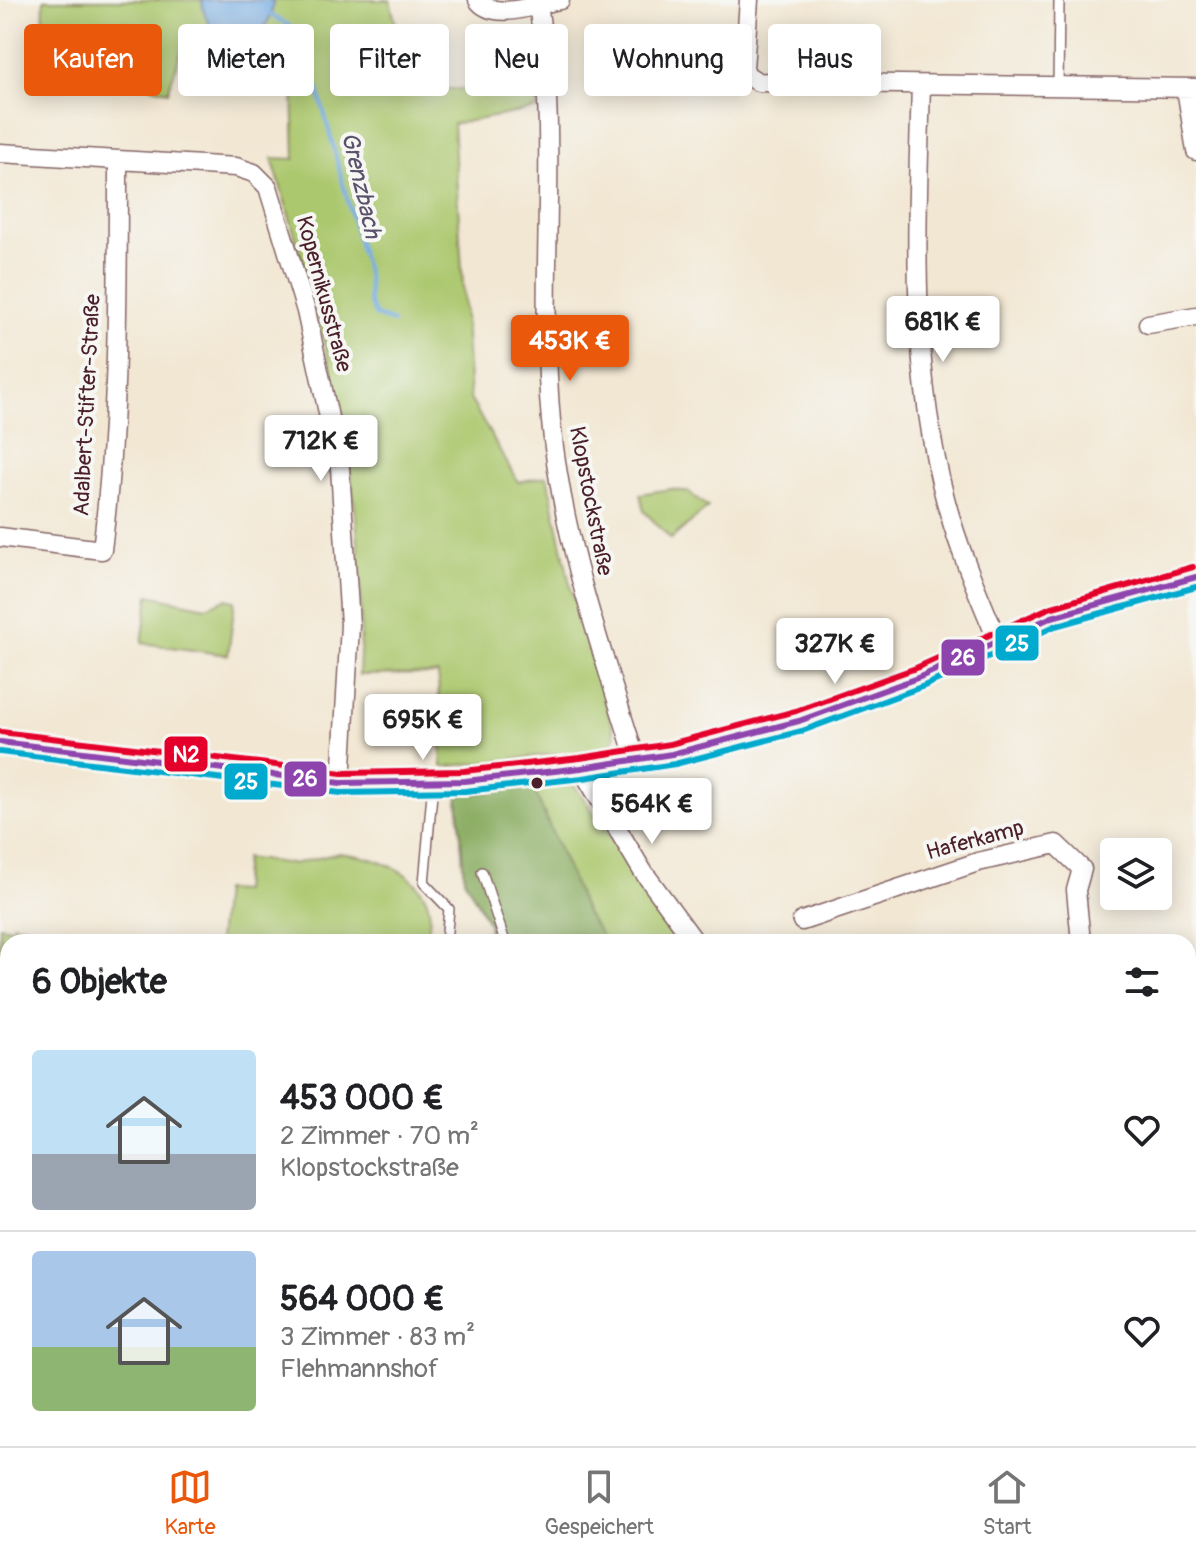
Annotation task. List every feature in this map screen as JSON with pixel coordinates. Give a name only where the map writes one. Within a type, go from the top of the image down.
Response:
[{"type":"street","points":[[478,0],[492,11],[560,0]]},
{"type":"street","points":[[749,0],[744,68],[752,79],[921,85],[1191,88],[1196,151]]},
{"type":"street","name":"Klopstockstraße","points":[[538,4],[550,120],[545,315],[557,467],[575,564],[636,760]]},
{"type":"street","points":[[921,85],[917,297],[927,409],[946,502],[966,567],[997,639]]},
{"type":"street","name":"Kopernikusstraße","points":[[0,153],[203,164],[245,170],[263,181],[275,206],[306,311],[340,468],[350,625],[341,783]]},
{"type":"street","name":"Adalbert-Stifter-Straße","points":[[0,537],[102,550],[111,466],[118,328],[118,161]]},
{"type":"street","points":[[1148,324],[1196,316]]},
{"type":"street","points":[[0,742],[341,783],[433,783],[581,768],[721,744],[799,721],[920,677],[997,639],[1092,604],[1196,577]]},
{"type":"street","points":[[581,768],[642,870],[689,934]]},
{"type":"street","name":"Haferkamp","points":[[802,921],[978,862],[1056,844],[1082,869],[1076,890],[1080,934]]},
{"type":"lane","points":[[1058,87],[1059,0]]},
{"type":"lane","points":[[433,783],[424,883],[449,909],[447,934]]},
{"type":"lane","points":[[482,872],[502,934]]},
{"type":"green space","points":[[44,0],[390,0],[396,24],[330,24],[330,96],[449,96],[449,89],[465,90],[465,96],[536,96],[537,109],[453,124],[470,399],[518,482],[547,476],[571,589],[615,735],[611,748],[442,767],[438,674],[359,675],[361,607],[351,476],[326,349],[272,158],[295,159],[293,96],[314,96],[314,24],[178,24],[178,61],[168,91],[162,89],[162,24],[43,24]]},
{"type":"green space","points":[[670,489],[688,492],[708,507],[671,539],[644,511],[640,494]]},
{"type":"green space","points":[[149,595],[206,607],[226,599],[235,601],[228,655],[142,643]]},
{"type":"green space","points":[[574,785],[678,934],[488,934],[489,924],[464,878],[458,795]]},
{"type":"green space","points":[[533,787],[586,913],[600,934],[488,934],[489,924],[464,878],[458,795]]},
{"type":"green space","points":[[339,853],[365,857],[391,866],[414,882],[422,892],[429,908],[428,934],[219,934],[223,890],[242,891],[245,858],[293,864]]},
{"type":"green space","points":[[14,924],[53,932],[0,934],[0,926],[12,928]]},
{"type":"water","points":[[202,0],[273,0],[265,24],[210,24]]},
{"type":"waterway","name":"Grenzbach","points":[[271,15],[299,32],[310,50],[368,278],[369,302],[376,316],[393,322]]},
{"type":"transit line","name":"N2","points":[[1,732],[342,773],[464,771],[580,758],[670,744],[796,711],[916,668],[1049,608],[1193,567]]},
{"type":"transit line","name":"26","points":[[0,742],[341,783],[465,781],[581,768],[672,754],[799,721],[920,677],[1052,617],[1196,577]]},
{"type":"transit line","name":"25","points":[[0,752],[341,793],[465,791],[583,778],[675,764],[802,731],[924,686],[1055,626],[1196,587]]}]
